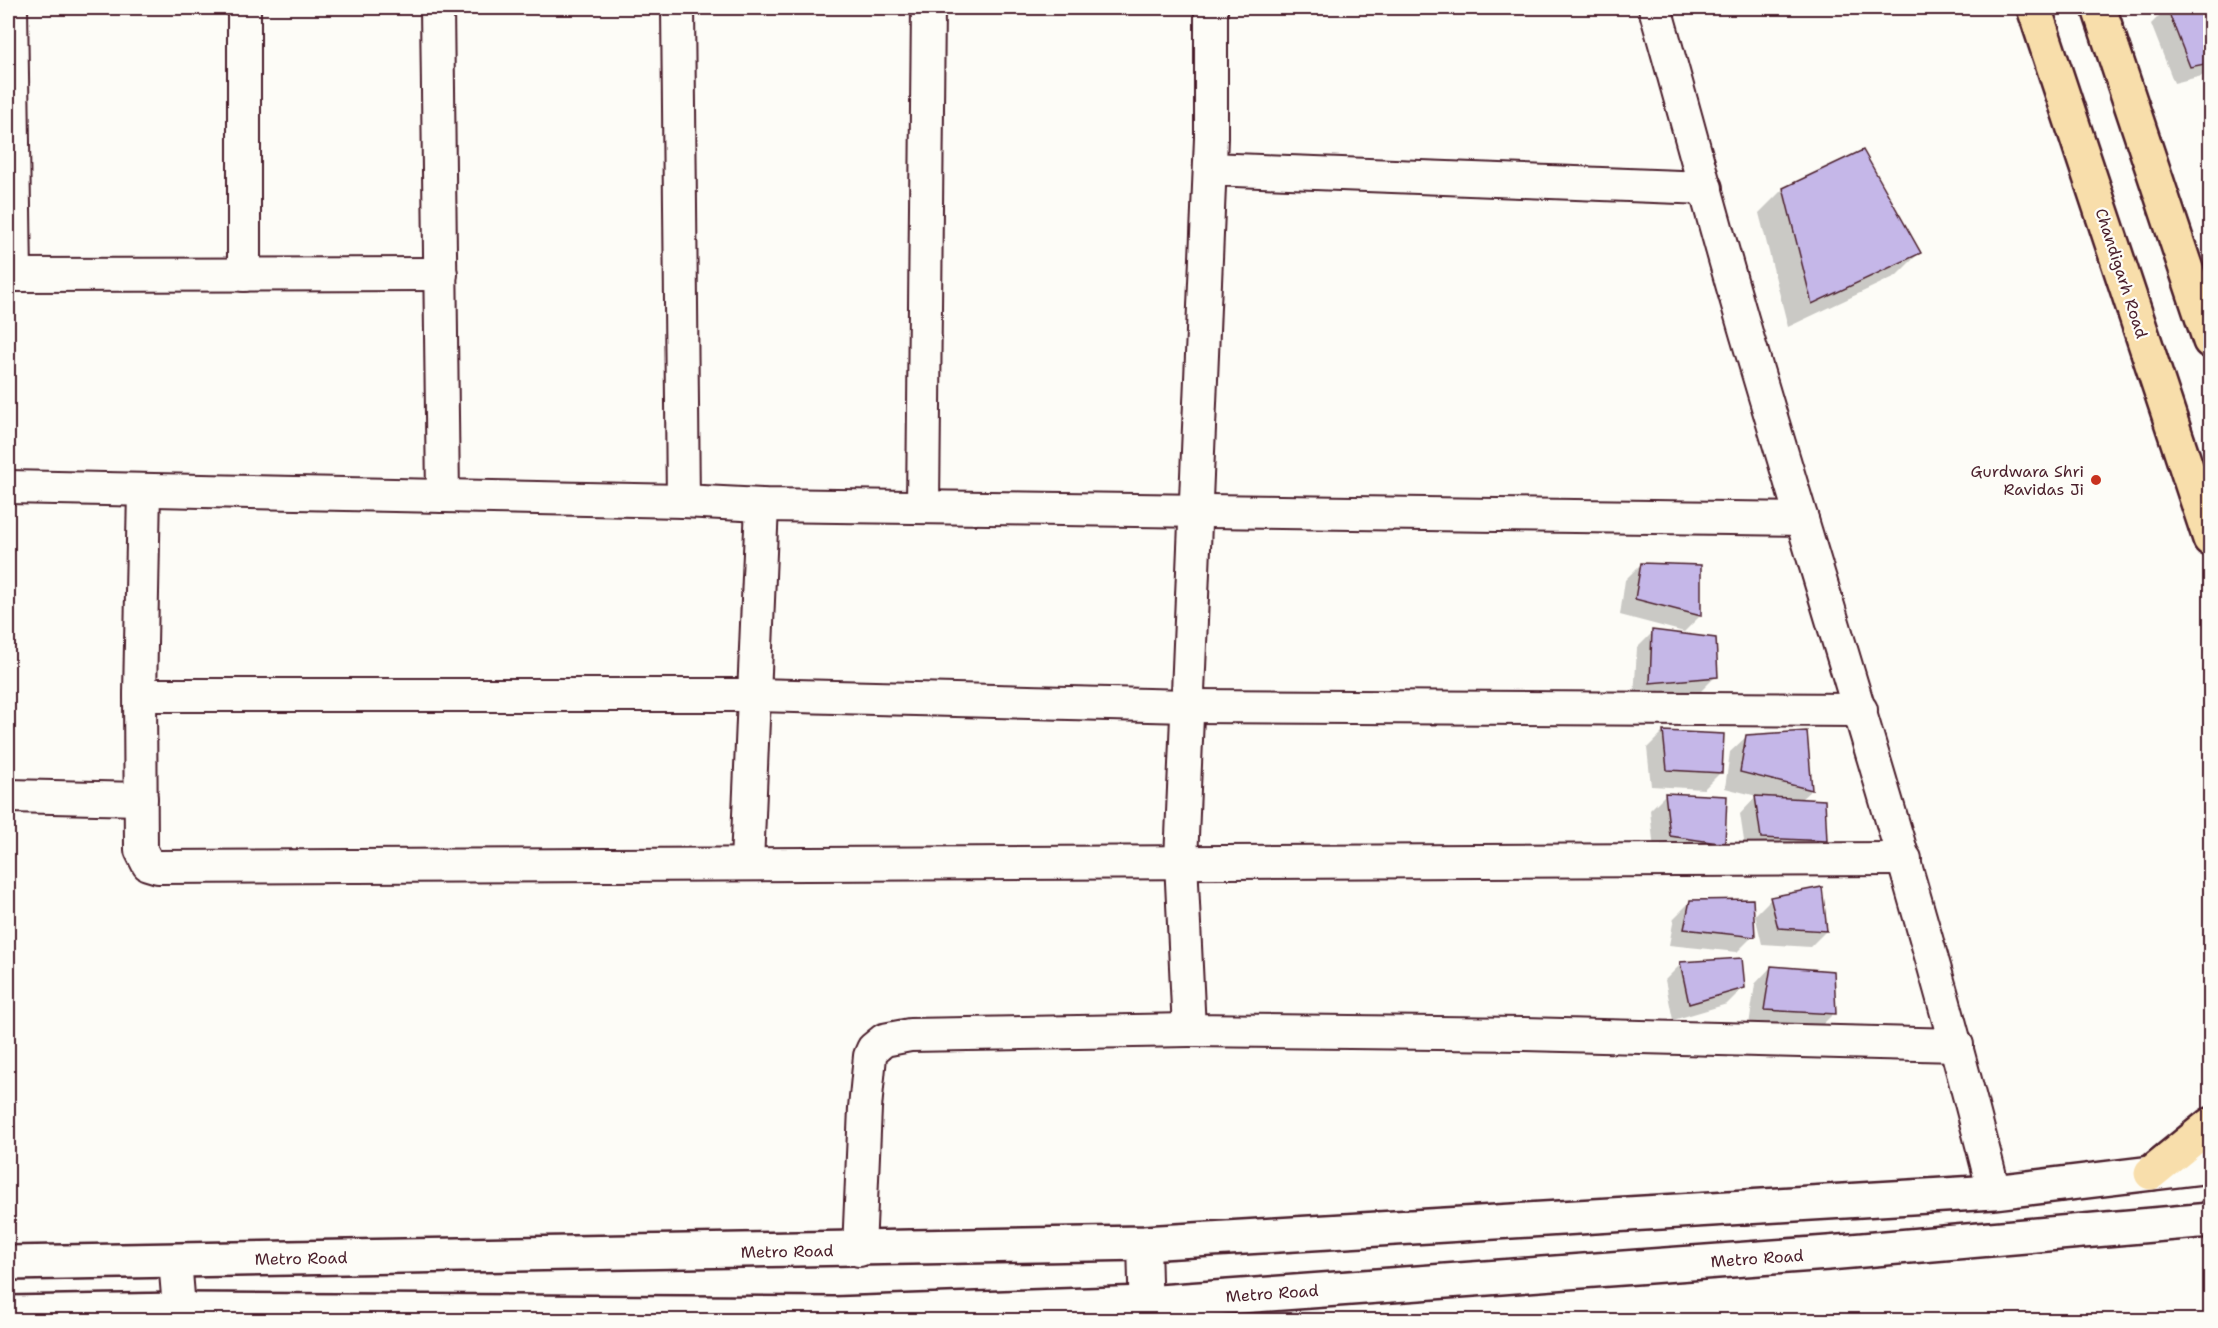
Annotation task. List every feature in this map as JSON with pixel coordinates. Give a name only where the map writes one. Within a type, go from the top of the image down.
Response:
[{"type":"main road","name":"Chandigarh Road","points":[[2034,8],[2211,539]]},
{"type":"main road","points":[[2099,8],[2211,341]]},
{"type":"main road","points":[[2151,1173],[2211,1125]]},
{"type":"street","points":[[10,8],[11,275],[441,274]]},
{"type":"street","points":[[244,8],[244,274]]},
{"type":"street","points":[[437,8],[443,496]]},
{"type":"street","points":[[678,8],[683,501]]},
{"type":"street","points":[[922,506],[928,8]]},
{"type":"street","points":[[1189,1030],[1181,861],[1210,170],[1210,8]]},
{"type":"street","points":[[1655,8],[1746,333],[1905,859],[1958,1045],[1994,1192]]},
{"type":"street","points":[[1210,170],[1706,188]]},
{"type":"street","points":[[8,487],[683,501],[762,505],[1802,519]]},
{"type":"street","points":[[144,490],[140,695],[141,850],[148,864],[158,867],[1905,859]]},
{"type":"street","points":[[747,863],[762,505]]},
{"type":"street","points":[[140,695],[754,695],[1188,706],[1861,710]]},
{"type":"street","points":[[8,796],[141,799]]},
{"type":"street","points":[[859,1250],[865,1108],[870,1056],[877,1043],[889,1037],[1189,1030],[1524,1034],[1958,1045]]},
{"type":"street","name":"Metro Road","points":[[8,1263],[859,1250],[1144,1243],[1994,1192],[2211,1166]]},
{"type":"street","name":"Metro Road","points":[[8,1313],[180,1315],[1145,1312],[2211,1220]]},
{"type":"street","points":[[1144,1243],[1145,1312]]},
{"type":"street","points":[[175,1260],[180,1315]]},
{"type":"building","points":[[2167,8],[2210,8],[2210,63],[2190,67]]},
{"type":"building","points":[[1863,150],[1921,253],[1812,304],[1783,188]]},
{"type":"building","points":[[1641,563],[1701,565],[1701,616],[1635,599]]},
{"type":"building","points":[[1652,630],[1716,638],[1718,677],[1650,683]]},
{"type":"building","points":[[1663,731],[1724,734],[1722,773],[1667,770]]},
{"type":"building","points":[[1807,731],[1812,790],[1740,772],[1746,735]]},
{"type":"building","points":[[1665,793],[1727,796],[1725,844],[1670,836]]},
{"type":"building","points":[[1755,796],[1825,800],[1827,841],[1761,838]]},
{"type":"building","points":[[1822,887],[1827,931],[1778,928],[1770,897]]},
{"type":"building","points":[[1753,899],[1755,937],[1684,929],[1690,900]]},
{"type":"building","points":[[1742,958],[1745,988],[1689,1004],[1680,962]]},
{"type":"building","points":[[1771,966],[1834,971],[1836,1014],[1764,1010]]},
{"type":"place","name":"Gurdwara Shri Ravidas Ji","points":[[2096,480]]}]
